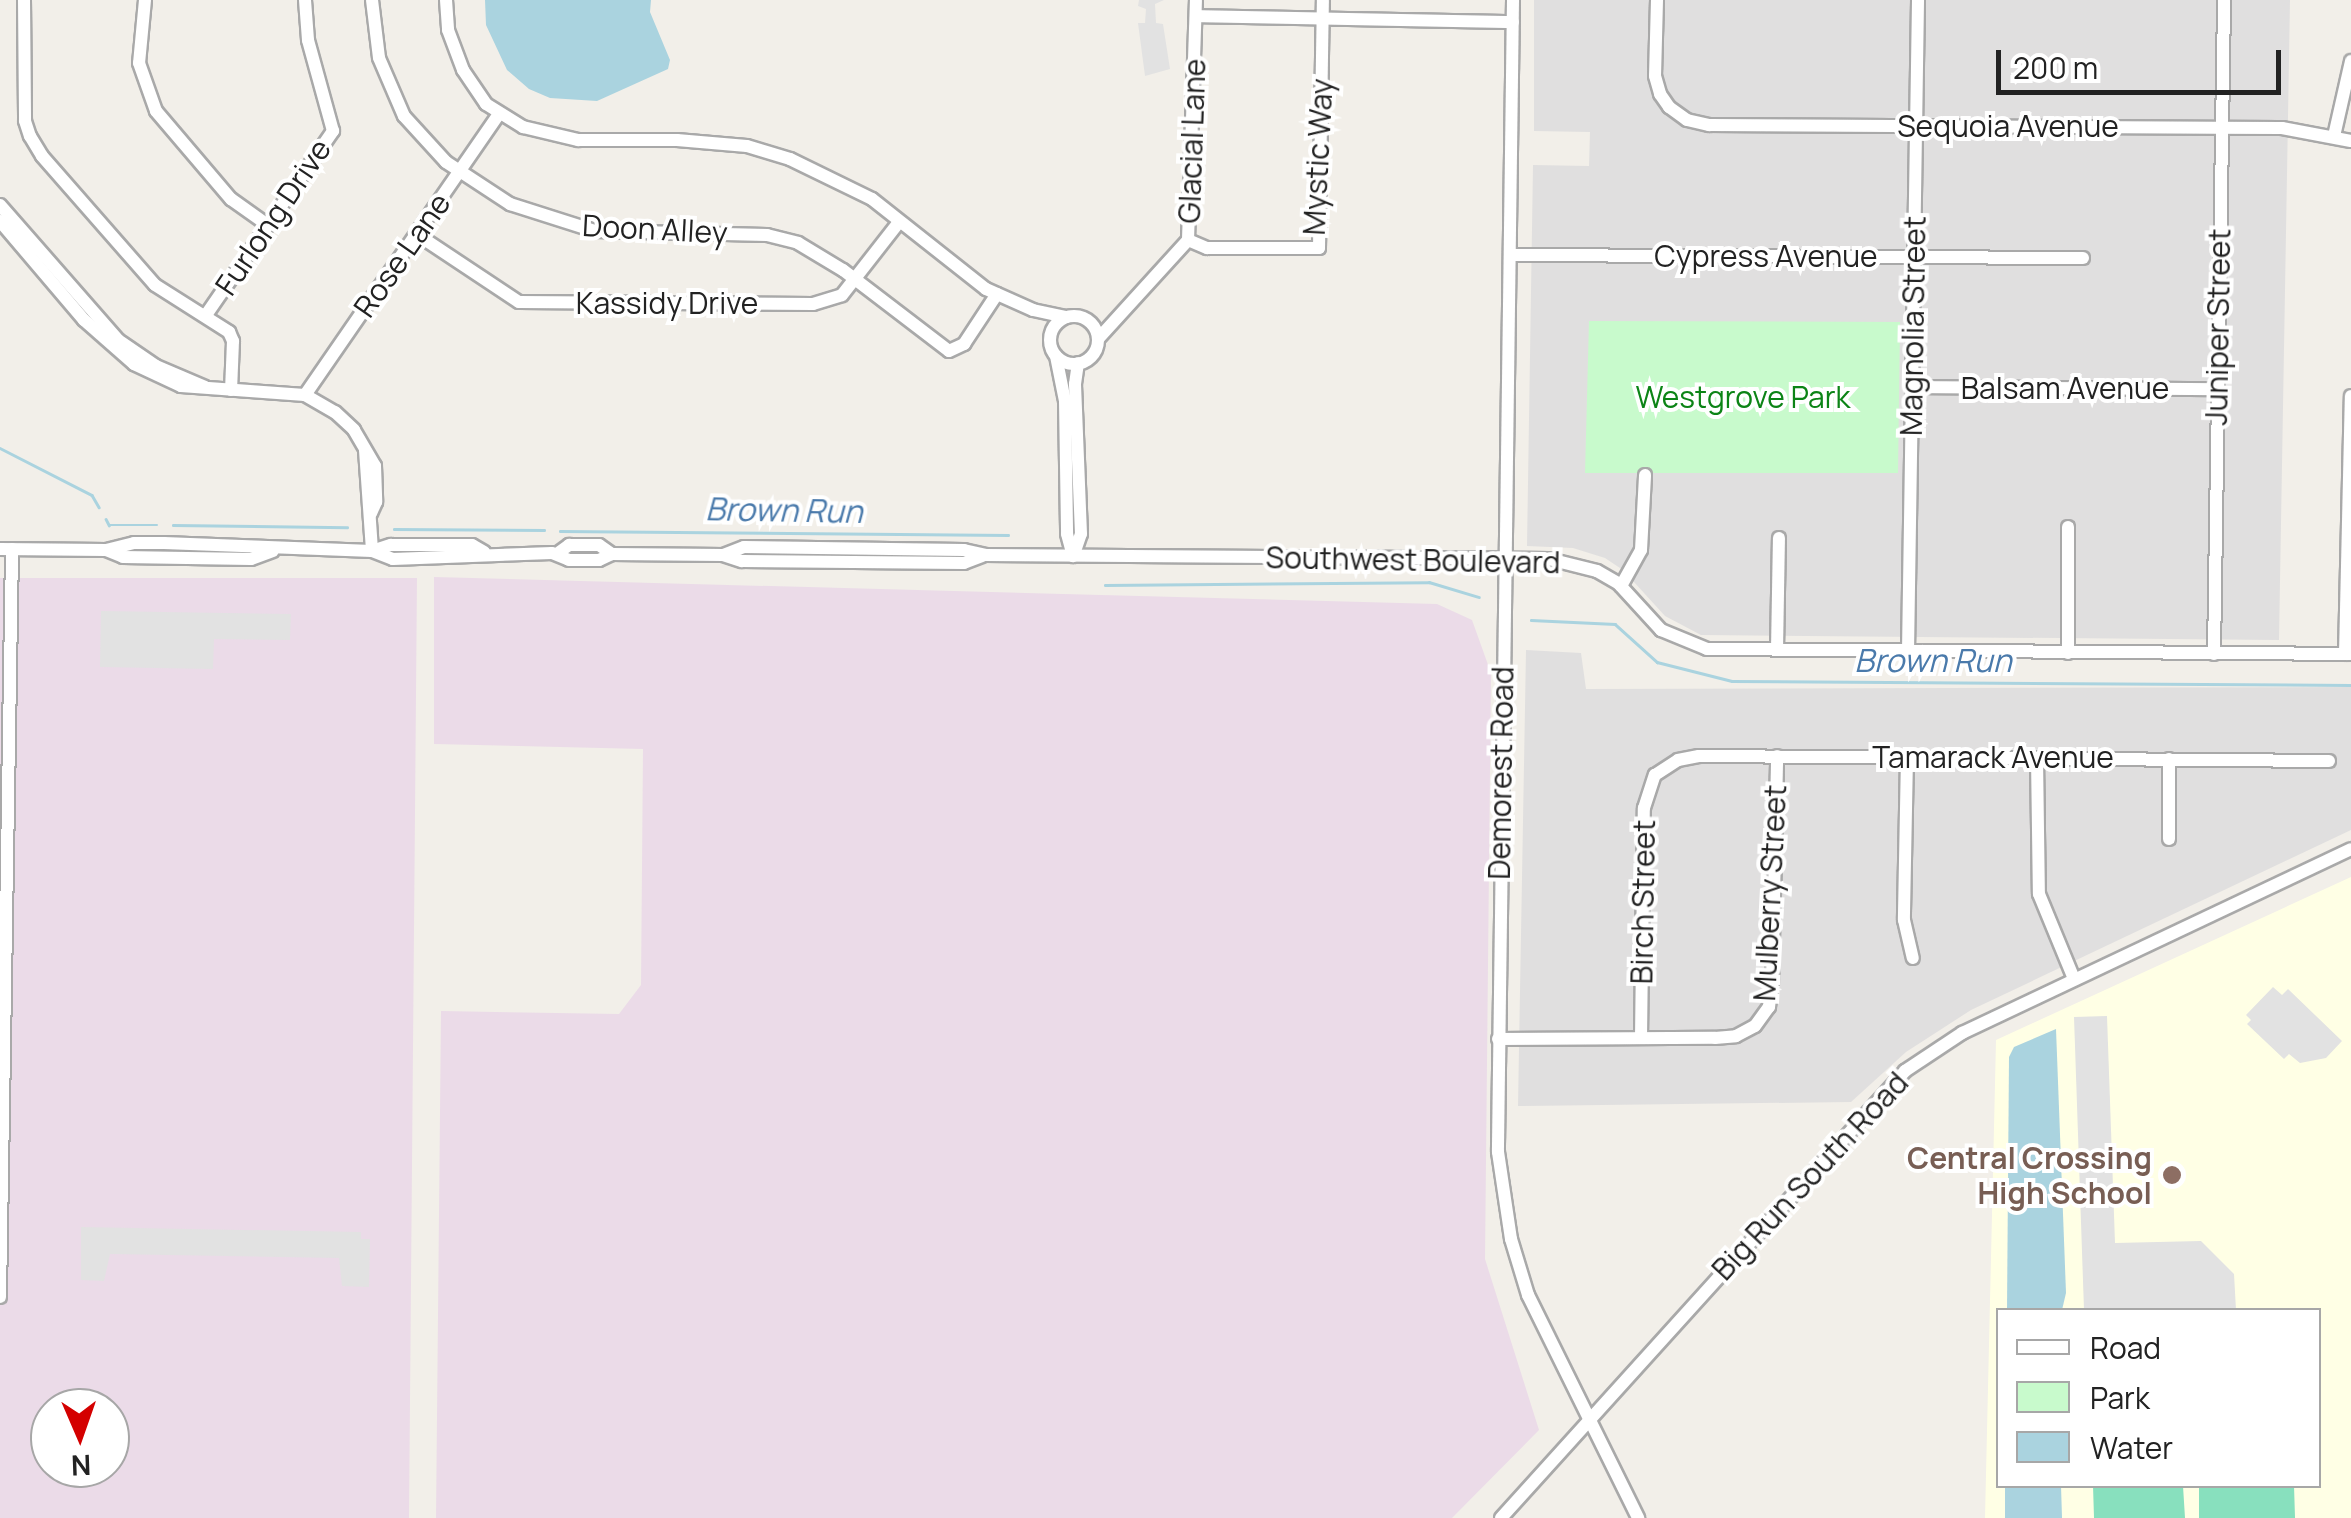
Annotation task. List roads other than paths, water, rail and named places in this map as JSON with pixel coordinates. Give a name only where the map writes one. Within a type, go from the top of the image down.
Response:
[{"type":"street","points":[[24,0],[25,121],[30,136],[42,156],[155,286],[186,308],[223,326],[233,341],[231,390]]},
{"type":"street","points":[[145,0],[139,63],[156,111],[230,200],[266,224]]},
{"type":"street","name":"Furlong Drive","points":[[206,316],[333,131],[308,40],[305,0]]},
{"type":"street","name":"Doon Alley","points":[[372,0],[379,58],[390,92],[422,140],[459,172],[510,204],[575,227],[767,235],[798,243],[854,279],[949,352],[964,344],[997,294]]},
{"type":"street","points":[[446,0],[453,52],[481,99],[499,114],[556,137],[746,146],[829,174],[872,199],[997,294],[1033,310],[1089,321],[1117,314]]},
{"type":"street","name":"Glacial Lane","points":[[1098,338],[1188,240],[1196,0]]},
{"type":"street","name":"Mystic Way","points":[[1188,240],[1207,248],[1319,248],[1323,0]]},
{"type":"street","name":"Demorest Road","points":[[1513,0],[1496,1125],[1511,1239],[1528,1295],[1638,1518]]},
{"type":"street","name":"Sequoia Avenue","points":[[1657,0],[1655,76],[1668,107],[1687,120],[1709,125],[2282,128],[2351,141]]},
{"type":"street","name":"Magnolia Street","points":[[1908,652],[1918,0]]},
{"type":"street","name":"Juniper Street","points":[[2214,654],[2224,0]]},
{"type":"street","points":[[1196,16],[1513,22]]},
{"type":"street","points":[[2334,136],[2351,61]]},
{"type":"street","name":"Rose Lane","points":[[305,395],[499,114]]},
{"type":"street","points":[[0,205],[118,340],[156,366],[198,380],[206,388]]},
{"type":"street","points":[[0,221],[117,353],[169,382],[305,395],[335,412],[354,430],[365,449],[372,551]]},
{"type":"street","name":"Kassidy Drive","points":[[418,234],[519,302],[813,304],[842,295],[899,222]]},
{"type":"street","name":"Cypress Avenue","points":[[1510,255],[2083,258]]},
{"type":"street","points":[[1033,310],[1051,334],[1065,401],[1068,534],[1073,556]]},
{"type":"street","points":[[1051,334],[1066,317]]},
{"type":"street","points":[[1056,356],[1078,364],[1092,356],[1098,338],[1089,321]]},
{"type":"street","points":[[1073,556],[1081,534],[1078,364]]},
{"type":"street","name":"Balsam Avenue","points":[[1913,387],[2218,388]]},
{"type":"street","points":[[2348,654],[2351,396]]},
{"type":"street","points":[[1621,586],[1641,550],[1645,475]]},
{"type":"street","points":[[2068,527],[2068,653]]},
{"type":"street","points":[[1777,650],[1779,538]]},
{"type":"street","name":"Southwest Boulevard","points":[[6,549],[106,550],[134,543],[250,544],[275,550],[372,551],[393,559],[471,559],[484,552],[558,553],[569,560],[599,560],[612,554],[723,555],[742,561],[964,563],[984,556],[1505,558],[1576,563],[1621,586],[1647,619],[1687,644],[1724,650],[2348,654]]},
{"type":"street","points":[[0,1297],[6,549]]},
{"type":"street","name":"Tamarack Avenue","points":[[1660,770],[1699,756],[2329,760]]},
{"type":"street","name":"Mulberry Street","points":[[1641,1038],[1736,1036],[1756,1026],[1768,1007],[1772,984],[1777,756]]},
{"type":"street","points":[[1907,756],[1904,920],[1914,958]]},
{"type":"street","points":[[2037,758],[2039,894],[2074,978]]},
{"type":"street","points":[[2169,759],[2169,839]]},
{"type":"street","name":"Birch Street","points":[[1641,1038],[1644,808],[1650,784],[1660,770]]},
{"type":"street","name":"Big Run South Road","points":[[1500,1518],[1883,1090],[1943,1044],[2074,978],[2351,849]]},
{"type":"street","points":[[1498,1039],[1641,1038]]},
{"type":"water","points":[[485,0],[651,0],[650,12],[670,60],[668,69],[597,101],[550,98],[529,89],[507,70],[486,25]]},
{"type":"water","points":[[2056,1029],[2066,1293],[2062,1308],[2007,1308],[2009,1057],[2014,1047]]},
{"type":"water","points":[[2005,1488],[2061,1488],[2062,1518],[2005,1518]]},
{"type":"waterway","name":"Brown Run","points":[[0,448],[92,495],[99,507]]},
{"type":"waterway","name":"Brown Run","points":[[106,519],[109,525],[157,525]]},
{"type":"waterway","name":"Brown Run","points":[[173,525],[347,527]]},
{"type":"waterway","name":"Brown Run","points":[[394,529],[544,530]]},
{"type":"waterway","name":"Brown Run","points":[[560,531],[1008,535]]},
{"type":"waterway","name":"Brown Run","points":[[1105,585],[1429,582],[1479,597]]},
{"type":"waterway","name":"Brown Run","points":[[1531,620],[1615,624],[1657,662],[1732,681],[2351,685]]},
{"type":"place","name":"Central Crossing High School","points":[[2172,1175]]},
{"type":"park label","name":"Westgrove Park","points":[[1743,397]]}]
